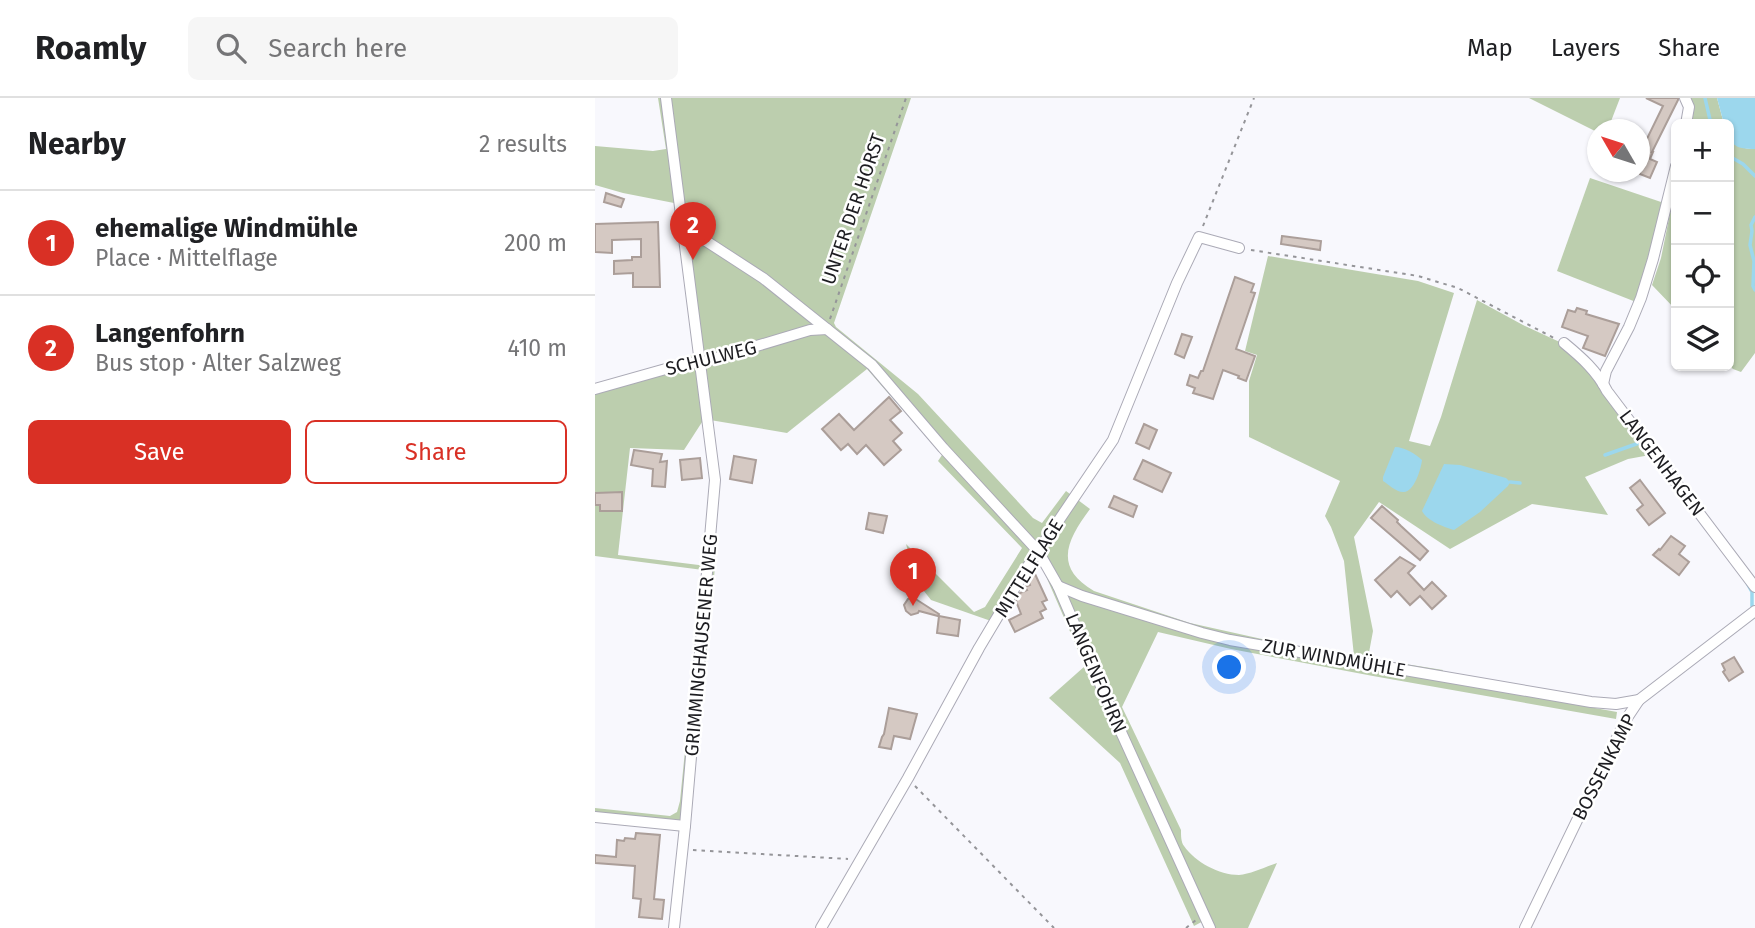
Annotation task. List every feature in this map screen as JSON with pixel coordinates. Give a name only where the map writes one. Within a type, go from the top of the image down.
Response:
[{"type":"street","name":"GRIMMINGHAUSENER WEG","points":[[666,98],[715,480],[674,928]]},
{"type":"street","points":[[1685,98],[1689,107],[1687,119]]},
{"type":"street","points":[[1603,384],[1606,371],[1641,298],[1672,182]]},
{"type":"street","name":"LANGENFOHRN","points":[[684,233],[730,255],[763,278],[872,366],[1038,551],[1058,586],[1210,928]]},
{"type":"street","points":[[1199,237],[1239,248]]},
{"type":"street","name":"MITTELFLAGE","points":[[821,928],[979,648],[1038,551],[1113,440],[1177,283],[1199,237]]},
{"type":"street","name":"SCHULWEG","points":[[595,389],[687,363],[700,363],[810,330],[827,329]]},
{"type":"street","name":"LANGENHAGEN","points":[[1565,343],[1580,356],[1603,384],[1755,587]]},
{"type":"street","name":"ZUR WINDMÜHLE","points":[[1058,586],[1082,596],[1230,640],[1591,702],[1616,704],[1639,700]]},
{"type":"street","name":"BOSSENKAMP","points":[[1525,928],[1625,721],[1639,700],[1755,611]]},
{"type":"street","points":[[1616,704],[1625,721]]},
{"type":"street","points":[[595,817],[685,826]]},
{"type":"path","name":"UNTER DER HORST","points":[[827,329],[906,98]]},
{"type":"path","points":[[1199,237],[1254,98]]},
{"type":"path","points":[[1239,248],[1418,276],[1458,288],[1565,343]]},
{"type":"path","points":[[908,778],[1053,928]]},
{"type":"path","points":[[683,850],[860,859]]},
{"type":"path","points":[[1186,928],[1204,916]]},
{"type":"green space","points":[[658,98],[911,98],[834,323],[836,327],[918,394],[1033,518],[1042,523],[1066,491],[1090,509],[1070,542],[1068,553],[1073,572],[1081,582],[1094,591],[1190,623],[1293,646],[1354,656],[1344,561],[1325,516],[1340,481],[1249,437],[1249,381],[1257,355],[1245,351],[1268,256],[1418,281],[1454,293],[1409,441],[1430,446],[1477,300],[1564,344],[1585,366],[1650,455],[1628,459],[1585,477],[1608,515],[1532,504],[1450,549],[1379,502],[1354,537],[1373,631],[1368,658],[1443,670],[1439,680],[1617,712],[1616,719],[1373,676],[1158,632],[1122,707],[1181,830],[1183,844],[1201,862],[1231,874],[1248,873],[1277,863],[1248,928],[1214,928],[1209,918],[1194,926],[1120,763],[1049,698],[1085,666],[1042,567],[1033,554],[991,621],[931,600],[916,581],[906,544],[974,612],[985,607],[1022,548],[938,461],[942,455],[867,369],[787,433],[704,419],[684,450],[630,448],[618,555],[715,567],[690,823],[595,813],[595,808],[670,816],[677,812],[703,570],[595,556],[595,385],[696,354],[674,203],[595,185],[595,146],[653,151],[666,149]]},
{"type":"green space","points":[[1529,98],[1620,98],[1612,119],[1587,119],[1587,127]]},
{"type":"green space","points":[[1682,98],[1717,98],[1723,119],[1684,119],[1687,107]]},
{"type":"green space","points":[[1734,143],[1747,149],[1755,149],[1755,353],[1741,372],[1734,369]]},
{"type":"green space","points":[[1589,182],[1602,182],[1664,203],[1636,302],[1557,271]]},
{"type":"green space","points":[[1671,209],[1671,305],[1652,285],[1661,258]]},
{"type":"water","points":[[1717,98],[1755,98],[1755,149],[1734,144],[1734,119],[1723,119]]},
{"type":"water","points":[[1395,447],[1410,451],[1422,460],[1416,480],[1410,489],[1403,492],[1383,481]]},
{"type":"water","points":[[1444,464],[1460,465],[1506,478],[1510,482],[1480,512],[1454,530],[1432,521],[1422,511]]},
{"type":"building","points":[[1646,98],[1678,98],[1650,159],[1650,133],[1663,106]]},
{"type":"building","points":[[1650,159],[1657,162],[1650,178]]},
{"type":"building","points":[[606,193],[624,199],[621,207],[604,202]]},
{"type":"building","points":[[658,222],[660,287],[633,287],[633,273],[614,274],[614,261],[641,257],[641,239],[612,240],[612,253],[595,252],[595,224]]},
{"type":"building","points":[[1282,236],[1321,241],[1320,250],[1281,244]]},
{"type":"building","points":[[1235,277],[1254,284],[1251,292],[1255,293],[1236,349],[1255,356],[1246,381],[1223,370],[1213,399],[1193,393],[1195,388],[1187,385],[1190,375],[1198,378],[1203,371]]},
{"type":"building","points":[[1577,308],[1587,311],[1586,314],[1619,324],[1605,356],[1583,348],[1588,336],[1562,327],[1568,310],[1575,312]]},
{"type":"building","points":[[1182,334],[1192,337],[1184,358],[1175,354]]},
{"type":"building","points":[[889,397],[901,411],[890,420],[902,433],[893,441],[901,450],[884,465],[866,445],[857,454],[848,444],[841,450],[822,429],[839,414],[854,430]]},
{"type":"building","points":[[1144,424],[1157,430],[1149,449],[1136,443]]},
{"type":"building","points":[[634,450],[662,454],[660,462],[667,461],[665,487],[652,486],[653,469],[631,465]]},
{"type":"building","points":[[734,456],[756,460],[752,483],[730,479]]},
{"type":"building","points":[[700,458],[702,478],[682,480],[680,460]]},
{"type":"building","points":[[1143,460],[1171,473],[1162,492],[1134,479]]},
{"type":"building","points":[[1640,480],[1665,513],[1649,525],[1637,510],[1643,505],[1630,488]]},
{"type":"building","points":[[622,492],[622,511],[600,511],[600,505],[595,505],[595,493]]},
{"type":"building","points":[[1114,496],[1137,506],[1133,517],[1109,507]]},
{"type":"building","points":[[1382,506],[1428,551],[1420,560],[1371,518]]},
{"type":"building","points":[[869,513],[887,516],[883,533],[866,529]]},
{"type":"building","points":[[1671,536],[1685,546],[1679,554],[1689,562],[1679,575],[1653,555]]},
{"type":"building","points":[[1400,557],[1415,566],[1408,573],[1424,590],[1432,582],[1446,596],[1432,609],[1420,596],[1410,605],[1397,591],[1391,597],[1375,580]]},
{"type":"building","points":[[1035,574],[1047,600],[1042,602],[1046,609],[1040,612],[1043,618],[1015,632],[1009,620],[1021,614],[1016,601],[1020,593],[1027,590],[1025,587],[1030,585],[1028,580]]},
{"type":"building","points":[[914,598],[939,614],[938,616],[919,611],[911,615],[904,605],[908,599]]},
{"type":"building","points":[[939,616],[960,620],[958,636],[937,633]]},
{"type":"building","points":[[1734,657],[1743,672],[1729,681],[1723,672],[1725,670],[1722,664]]},
{"type":"building","points":[[889,708],[917,714],[910,739],[894,736],[891,749],[879,747]]},
{"type":"building","points":[[636,833],[660,835],[654,899],[664,900],[662,919],[639,917],[641,899],[633,898],[635,866],[595,863],[595,855],[616,857],[617,840],[635,839]]},
{"type":"waterway","points":[[1705,98],[1710,119]]},
{"type":"waterway","points":[[1734,159],[1755,176]]},
{"type":"waterway","points":[[1755,217],[1751,225],[1750,245],[1754,261],[1755,290]]},
{"type":"waterway","points":[[1605,455],[1639,443]]},
{"type":"waterway","points":[[1510,482],[1520,483]]},
{"type":"waterway","points":[[1747,583],[1752,592],[1752,606]]},
{"type":"place","name":"Langenfohrn","points":[[693,260]]},
{"type":"place","name":"ehemalige Windmühle","points":[[913,606]]}]
